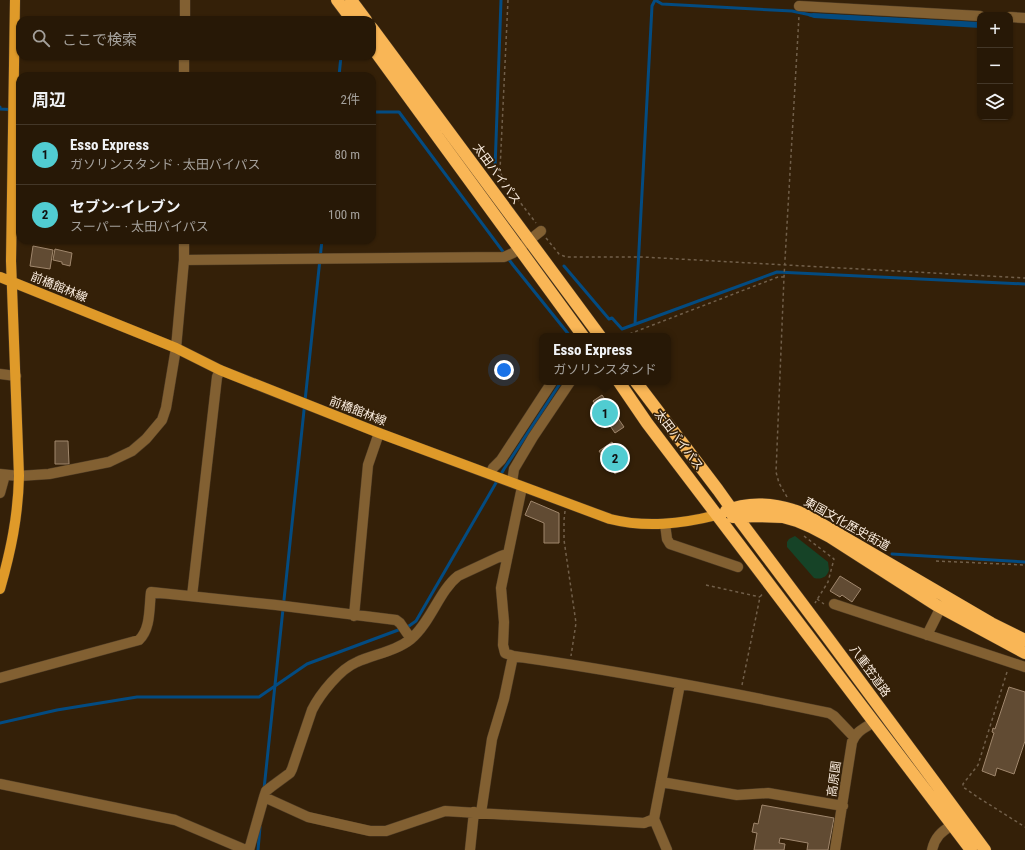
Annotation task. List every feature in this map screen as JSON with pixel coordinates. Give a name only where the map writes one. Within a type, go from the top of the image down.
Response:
[{"type":"highway","points":[[337,0],[349,16]]},
{"type":"highway","points":[[351,0],[363,16]]},
{"type":"highway","name":"太田バイパス","points":[[376,34],[524,244],[581,333]]},
{"type":"highway","name":"太田バイパス","points":[[376,52],[524,244],[598,333]]},
{"type":"highway","name":"太田バイパス","points":[[621,385],[717,515]]},
{"type":"highway","name":"太田バイパス","points":[[638,385],[734,513]]},
{"type":"highway","name":"東国文化歴史街道","points":[[734,513],[748,506],[763,505],[793,510],[818,522],[991,623],[1025,640]]},
{"type":"highway","name":"東国文化歴史街道","points":[[717,515],[734,513],[774,516],[797,521],[830,537],[941,607],[1025,653]]},
{"type":"highway","name":"八重笠道路","points":[[734,513],[985,850]]},
{"type":"highway","points":[[717,515],[971,850]]},
{"type":"main road","points":[[0,589],[18,511],[19,476],[12,282],[15,198],[14,0]]},
{"type":"main road","name":"前橋館林線","points":[[0,277],[176,348],[220,370],[379,433],[610,519],[626,523],[646,525],[665,524],[717,515]]},
{"type":"street","points":[[185,0],[185,16]]},
{"type":"street","points":[[799,6],[977,16]]},
{"type":"street","points":[[1013,17],[1025,18]]},
{"type":"street","points":[[184,60],[184,72]]},
{"type":"street","points":[[184,260],[499,258],[509,256],[541,230]]},
{"type":"street","points":[[0,493],[2,474],[19,476],[49,474],[109,462],[132,451],[146,439],[162,420],[166,408],[176,348],[184,260],[184,244]]},
{"type":"street","points":[[192,596],[217,377],[220,370]]},
{"type":"street","points":[[0,374],[16,376]]},
{"type":"street","points":[[491,475],[493,468],[501,460],[550,385]]},
{"type":"street","points":[[508,481],[533,437],[568,385]]},
{"type":"street","points":[[354,616],[368,465],[379,433]]},
{"type":"street","points":[[522,487],[501,588],[504,622],[503,645],[506,652],[513,656],[570,664],[740,694],[829,713],[834,716],[854,737],[859,731],[874,722]]},
{"type":"street","points":[[665,524],[667,539],[670,544],[738,567]]},
{"type":"street","points":[[249,850],[264,797],[271,787],[290,773],[312,710],[316,702],[333,682],[356,662],[401,645],[408,635],[421,629],[454,579],[458,576],[507,554]]},
{"type":"street","points":[[0,678],[139,640],[145,634],[147,628],[151,592],[276,605],[398,622],[408,635]]},
{"type":"street","points":[[831,605],[927,634],[1025,667]]},
{"type":"street","points":[[927,634],[941,607]]},
{"type":"street","points":[[1006,661],[1010,646]]},
{"type":"street","points":[[470,850],[492,739],[504,700],[513,656]]},
{"type":"street","points":[[667,850],[654,819],[680,684]]},
{"type":"street","name":"高原園","points":[[835,850],[854,737]]},
{"type":"street","points":[[661,782],[737,795],[768,793],[843,806]]},
{"type":"street","points":[[0,784],[175,820],[246,850]]},
{"type":"street","points":[[264,797],[308,817],[370,831],[386,831],[445,811],[644,823],[654,819]]},
{"type":"street","points":[[932,850],[939,833],[952,825]]},
{"type":"path","points":[[508,0],[500,170],[503,180],[558,254],[566,257],[643,257],[1025,278]]},
{"type":"path","points":[[793,510],[792,504],[779,483],[776,472],[784,277],[786,266],[799,6]]},
{"type":"path","points":[[632,333],[778,277],[784,277]]},
{"type":"path","points":[[568,504],[564,515],[564,540],[576,623],[570,664]]},
{"type":"path","points":[[804,536],[834,559],[828,582],[814,604]]},
{"type":"path","points":[[936,561],[1025,565]]},
{"type":"path","points":[[706,584],[760,597]]},
{"type":"path","points":[[740,694],[760,597],[764,592]]},
{"type":"path","points":[[816,599],[831,605]]},
{"type":"path","points":[[1006,661],[978,765],[963,784],[963,787],[1025,827]]},
{"type":"green space","points":[[795,536],[828,562],[829,570],[825,576],[819,579],[814,578],[787,547],[787,542],[789,539]]},
{"type":"water","points":[[813,13],[977,22],[977,28],[814,18],[808,16],[808,14]]},
{"type":"building","points":[[33,246],[53,250],[50,269],[30,266]]},
{"type":"building","points":[[55,249],[72,253],[70,266],[53,260]]},
{"type":"building","points":[[602,395],[624,427],[615,433],[593,401]]},
{"type":"building","points":[[55,441],[68,441],[69,464],[55,464]]},
{"type":"building","points":[[612,442],[627,465],[615,474],[599,451]]},
{"type":"building","points":[[531,501],[559,513],[559,543],[544,543],[544,523],[525,515]]},
{"type":"building","points":[[840,576],[861,589],[852,602],[842,595],[840,597],[830,591]]},
{"type":"building","points":[[1009,687],[1025,692],[1025,741],[1014,774],[997,768],[995,776],[982,771],[994,733],[992,732],[993,728],[995,729]]},
{"type":"building","points":[[762,805],[834,818],[828,850],[807,850],[808,843],[780,838],[779,843],[785,844],[784,850],[754,850],[757,833],[752,832],[754,823],[758,824]]},
{"type":"waterway","points":[[495,169],[501,0]]},
{"type":"waterway","points":[[635,324],[652,6],[655,0],[662,4],[792,11],[811,15]]},
{"type":"waterway","points":[[339,72],[341,60]]},
{"type":"waterway","points":[[0,107],[0,109],[16,110]]},
{"type":"waterway","points":[[376,112],[399,112],[513,265],[568,333]]},
{"type":"waterway","points":[[264,789],[322,244]]},
{"type":"waterway","points":[[564,266],[609,319],[612,318],[622,329],[777,272],[1025,284]]},
{"type":"waterway","points":[[0,723],[57,710],[137,697],[259,697],[307,664],[409,626],[416,621],[504,469],[559,385]]},
{"type":"waterway","points":[[892,554],[1025,562]]},
{"type":"waterway","points":[[258,850],[260,827]]},
{"type":"place","name":"Esso Express","points":[[605,413]]},
{"type":"place","name":"セブン-イレブン","points":[[615,458]]}]
